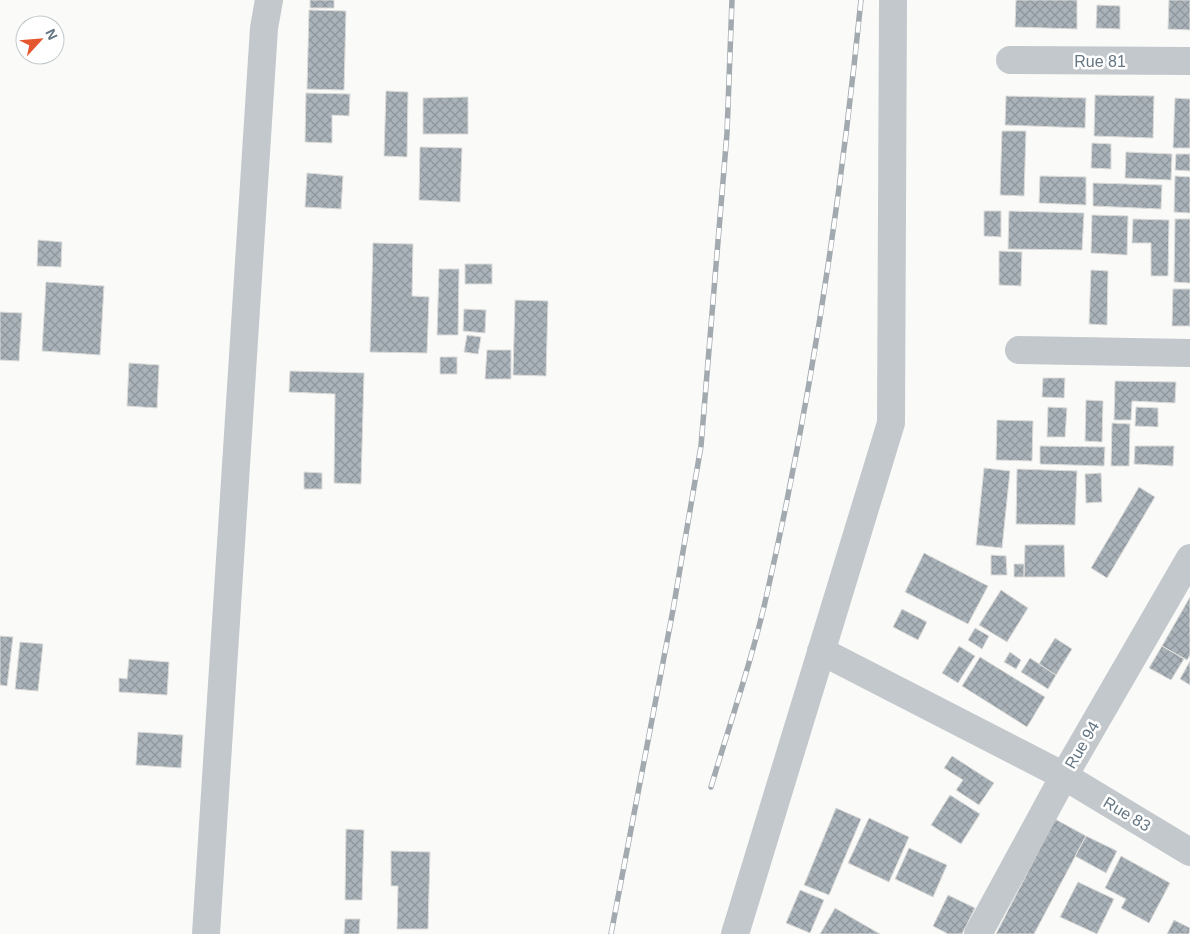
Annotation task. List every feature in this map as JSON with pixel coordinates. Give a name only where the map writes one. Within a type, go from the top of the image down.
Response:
[{"type":"street","points":[[206,934],[263,48],[269,0]]},
{"type":"street","points":[[735,934],[890,423],[893,0]]},
{"type":"street","name":"Rue 81","points":[[1010,60],[1190,61]]},
{"type":"street","points":[[1019,350],[1190,353]]},
{"type":"street","name":"Rue 94","points":[[978,934],[1064,776],[1190,558]]},
{"type":"street","name":"Rue 83","points":[[821,650],[1064,776],[1190,852]]},
{"type":"building","points":[[310,0],[334,0],[334,8],[310,8]]},
{"type":"building","points":[[1016,0],[1077,0],[1077,29],[1015,27]]},
{"type":"building","points":[[1169,0],[1190,0],[1190,30],[1168,29]]},
{"type":"building","points":[[1097,5],[1120,6],[1120,29],[1096,28]]},
{"type":"building","points":[[309,10],[346,11],[344,90],[307,89]]},
{"type":"building","points":[[386,91],[408,92],[407,157],[384,156]]},
{"type":"building","points":[[306,93],[350,94],[349,116],[332,115],[332,143],[305,142]]},
{"type":"building","points":[[1095,95],[1154,96],[1153,138],[1094,136]]},
{"type":"building","points":[[1006,96],[1086,98],[1085,128],[1005,125]]},
{"type":"building","points":[[468,97],[468,134],[423,134],[423,98]]},
{"type":"building","points":[[1175,98],[1190,99],[1190,148],[1173,148]]},
{"type":"building","points":[[1002,131],[1026,131],[1024,196],[1000,195]]},
{"type":"building","points":[[1092,143],[1111,144],[1111,169],[1091,168]]},
{"type":"building","points":[[420,147],[462,148],[460,202],[419,200]]},
{"type":"building","points":[[1126,152],[1172,154],[1171,180],[1125,178]]},
{"type":"building","points":[[1176,154],[1190,154],[1190,171],[1175,170]]},
{"type":"building","points":[[307,173],[343,176],[341,209],[305,207]]},
{"type":"building","points":[[1040,176],[1086,177],[1086,205],[1039,203]]},
{"type":"building","points":[[1175,176],[1190,177],[1190,213],[1174,212]]},
{"type":"building","points":[[1093,183],[1162,185],[1161,209],[1093,206]]},
{"type":"building","points":[[984,211],[1001,211],[1001,237],[984,236]]},
{"type":"building","points":[[1009,211],[1084,213],[1082,250],[1008,249]]},
{"type":"building","points":[[1092,215],[1128,216],[1127,255],[1091,253]]},
{"type":"building","points":[[1133,219],[1169,220],[1168,276],[1151,276],[1151,243],[1132,243]]},
{"type":"building","points":[[1175,219],[1190,219],[1190,283],[1174,282]]},
{"type":"building","points":[[38,240],[62,242],[61,267],[37,266]]},
{"type":"building","points":[[373,243],[413,244],[412,296],[429,297],[427,353],[370,352]]},
{"type":"building","points":[[999,251],[1022,252],[1021,286],[999,285]]},
{"type":"building","points":[[465,264],[492,264],[492,284],[465,284]]},
{"type":"building","points":[[439,269],[459,269],[458,335],[437,335]]},
{"type":"building","points":[[1091,270],[1108,271],[1107,325],[1089,324]]},
{"type":"building","points":[[46,282],[104,286],[100,355],[42,351]]},
{"type":"building","points":[[1173,289],[1190,289],[1190,326],[1172,326]]},
{"type":"building","points":[[515,300],[548,301],[546,376],[513,375]]},
{"type":"building","points":[[464,309],[486,310],[485,333],[463,331]]},
{"type":"building","points":[[0,312],[22,313],[19,361],[0,360]]},
{"type":"building","points":[[467,335],[481,337],[478,354],[464,352]]},
{"type":"building","points":[[487,350],[511,350],[511,379],[485,379]]},
{"type":"building","points":[[440,357],[457,357],[457,374],[440,374]]},
{"type":"building","points":[[129,363],[159,365],[157,408],[127,406]]},
{"type":"building","points":[[290,371],[364,373],[361,484],[334,483],[335,394],[289,392]]},
{"type":"building","points":[[1043,378],[1065,378],[1064,398],[1042,397]]},
{"type":"building","points":[[1115,381],[1176,382],[1175,403],[1132,401],[1131,420],[1114,420]]},
{"type":"building","points":[[1086,400],[1103,401],[1102,442],[1085,441]]},
{"type":"building","points":[[1048,407],[1067,408],[1065,437],[1047,437]]},
{"type":"building","points":[[1136,407],[1158,408],[1158,427],[1135,426]]},
{"type":"building","points":[[997,420],[1033,421],[1032,461],[996,460]]},
{"type":"building","points":[[1112,423],[1130,424],[1129,466],[1111,466]]},
{"type":"building","points":[[1040,446],[1105,447],[1104,466],[1040,464]]},
{"type":"building","points":[[1135,446],[1174,446],[1173,466],[1134,464]]},
{"type":"building","points":[[984,468],[1010,471],[1002,548],[976,545]]},
{"type":"building","points":[[1017,469],[1077,471],[1075,525],[1016,524]]},
{"type":"building","points":[[304,472],[322,473],[322,489],[304,489]]},
{"type":"building","points":[[1101,473],[1102,502],[1086,503],[1085,474]]},
{"type":"building","points":[[1139,487],[1155,497],[1107,578],[1091,568]]},
{"type":"building","points":[[1025,545],[1064,545],[1065,577],[1024,577]]},
{"type":"building","points":[[924,553],[988,586],[968,624],[905,592]]},
{"type":"building","points":[[991,555],[1006,556],[1007,575],[991,575]]},
{"type":"building","points":[[1014,564],[1024,564],[1024,577],[1014,577]]},
{"type":"building","points":[[1001,590],[1028,608],[1007,642],[979,625]]},
{"type":"building","points":[[1190,597],[1190,655],[1187,660],[1162,646]]},
{"type":"building","points":[[902,609],[927,622],[918,640],[893,627]]},
{"type":"building","points":[[975,628],[989,636],[982,649],[968,640]]},
{"type":"building","points":[[0,636],[13,637],[7,686],[0,685]]},
{"type":"building","points":[[1055,638],[1072,649],[1056,675],[1039,664]]},
{"type":"building","points":[[20,642],[43,644],[38,691],[15,689]]},
{"type":"building","points":[[959,646],[975,656],[958,683],[942,673]]},
{"type":"building","points":[[1162,646],[1184,659],[1171,680],[1149,668]]},
{"type":"building","points":[[1010,652],[1021,660],[1016,669],[1004,662]]},
{"type":"building","points":[[980,657],[1045,697],[1027,727],[962,686]]},
{"type":"building","points":[[1030,658],[1056,675],[1048,689],[1021,672]]},
{"type":"building","points":[[129,659],[169,662],[167,695],[119,692],[119,678],[127,679]]},
{"type":"building","points":[[1190,661],[1190,685],[1180,679]]},
{"type":"building","points":[[138,732],[183,735],[181,768],[136,765]]},
{"type":"building","points":[[952,756],[994,783],[979,805],[956,790],[963,780],[944,768]]},
{"type":"building","points":[[950,795],[980,814],[961,844],[931,825]]},
{"type":"building","points":[[836,808],[861,819],[829,895],[804,885]]},
{"type":"building","points":[[869,818],[909,837],[889,882],[848,863]]},
{"type":"building","points":[[1055,819],[1086,836],[1034,934],[996,934]]},
{"type":"building","points":[[346,829],[364,830],[362,900],[345,900]]},
{"type":"building","points":[[1086,836],[1117,851],[1106,873],[1075,856]]},
{"type":"building","points":[[909,848],[947,865],[933,897],[895,879]]},
{"type":"building","points":[[391,851],[430,852],[428,929],[397,929],[398,886],[391,886]]},
{"type":"building","points":[[1121,856],[1170,883],[1149,923],[1121,908],[1126,899],[1105,888]]},
{"type":"building","points":[[1078,882],[1114,899],[1097,934],[1060,917]]},
{"type":"building","points":[[800,890],[824,900],[810,933],[786,923]]},
{"type":"building","points":[[948,895],[975,908],[962,934],[948,934],[933,926]]},
{"type":"building","points":[[835,908],[880,934],[820,934]]},
{"type":"building","points":[[345,919],[360,919],[359,934],[344,934]]},
{"type":"building","points":[[1174,920],[1190,928],[1189,934],[1167,934]]},
{"type":"railway","points":[[611,934],[673,610],[701,446],[727,133],[732,0]]},
{"type":"railway","points":[[711,787],[762,614],[798,443],[824,296],[861,0]]}]
